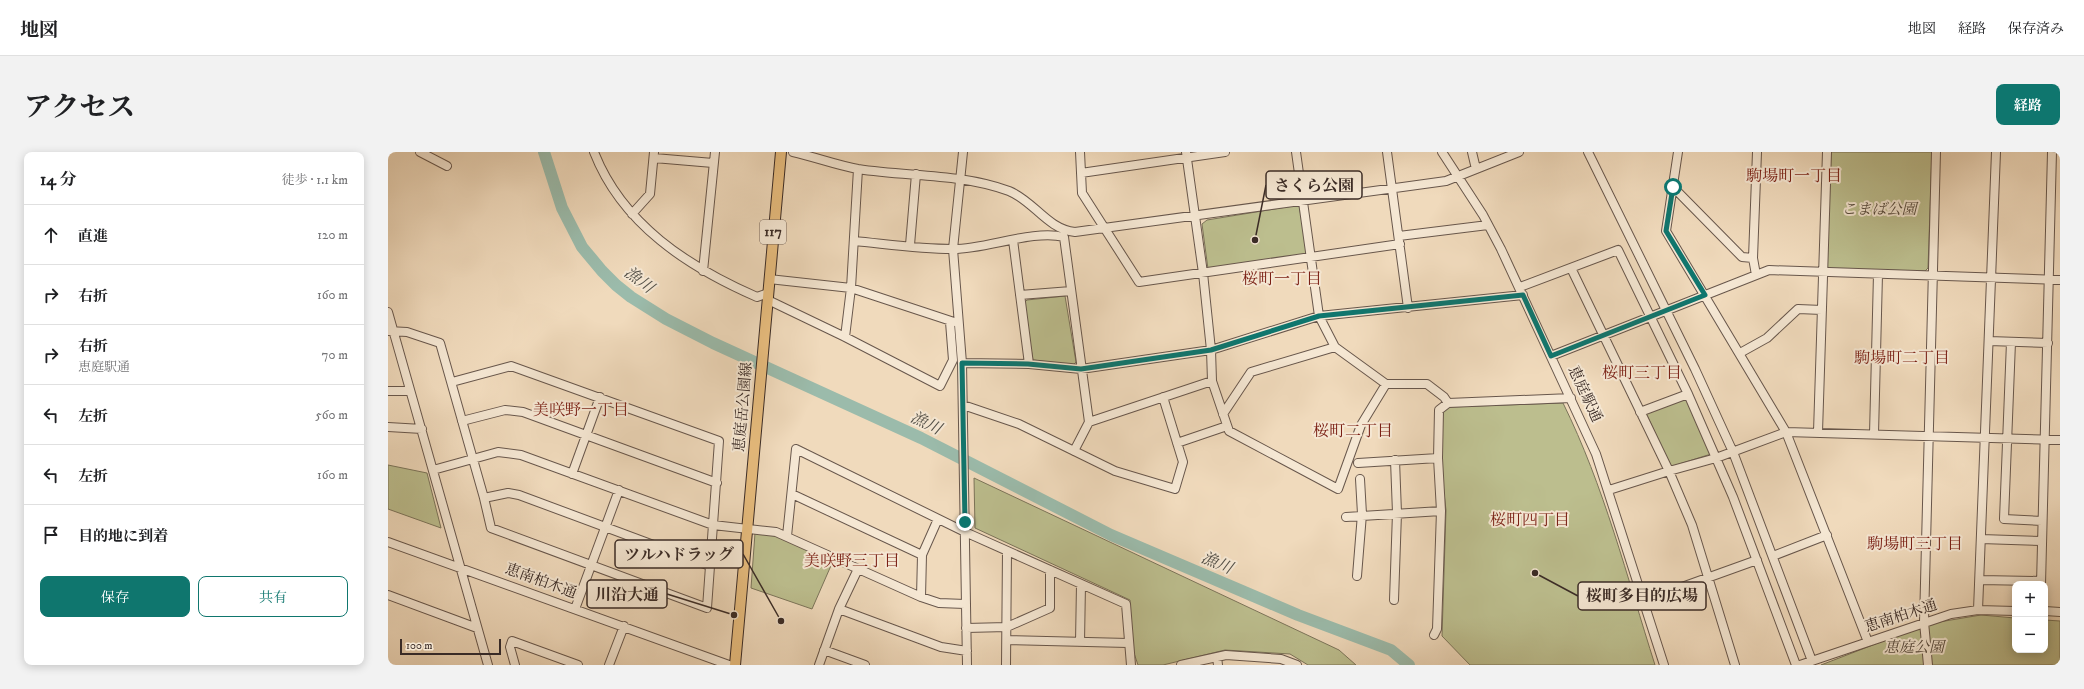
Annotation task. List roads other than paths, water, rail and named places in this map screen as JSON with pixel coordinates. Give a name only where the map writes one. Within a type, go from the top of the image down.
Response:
[{"type":"main road","name":"恵庭岳公園線","points":[[735,665],[746,528],[759,410],[781,152]]},
{"type":"street","points":[[420,152],[447,166]]},
{"type":"street","points":[[594,152],[608,184],[632,214],[660,242],[724,282],[756,297],[768,296],[940,386],[953,360],[955,322],[953,249],[959,178],[963,152]]},
{"type":"street","points":[[703,270],[715,152]]},
{"type":"street","points":[[793,152],[858,168],[959,178],[994,185],[1017,194],[1047,219],[1067,231],[1105,229],[1446,181],[1519,152]]},
{"type":"street","points":[[1080,152],[1082,193],[1139,282],[1310,256],[1488,225]]},
{"type":"street","points":[[1081,173],[1187,155],[1225,152]]},
{"type":"street","points":[[1296,152],[1319,316],[1335,347],[1386,384],[1427,384],[1444,397],[1448,403]]},
{"type":"street","points":[[1387,152],[1408,308]]},
{"type":"street","name":"恵庭駅通","points":[[1442,152],[1458,175],[1488,225],[1520,287],[1596,454],[1609,490],[1664,665]]},
{"type":"street","points":[[1472,152],[1476,169]]},
{"type":"street","points":[[1588,152],[1733,452],[1812,661]]},
{"type":"street","points":[[1678,152],[1666,231],[1786,432],[1868,642]]},
{"type":"street","points":[[1756,275],[1753,258],[1757,152]]},
{"type":"street","points":[[1818,432],[1827,152]]},
{"type":"street","points":[[1928,665],[1924,622],[1936,152]]},
{"type":"street","points":[[1978,610],[1996,152]]},
{"type":"street","points":[[2041,581],[2050,279],[2052,152]]},
{"type":"street","points":[[632,214],[650,194],[654,155],[713,163]]},
{"type":"street","points":[[1187,155],[1203,273],[1211,350],[1212,381],[1229,432],[1338,488],[1361,426],[1386,384]]},
{"type":"street","points":[[845,336],[851,288],[858,168]]},
{"type":"street","points":[[910,245],[916,174]]},
{"type":"street","points":[[1673,187],[1742,257],[1753,258]]},
{"type":"street","points":[[854,241],[953,249],[1056,235],[1064,237],[1089,422],[1074,451]]},
{"type":"street","points":[[1013,240],[1028,364]]},
{"type":"street","points":[[1520,287],[1618,250],[1688,394],[1734,497],[1796,665]]},
{"type":"street","points":[[1571,268],[1669,471],[1692,525],[1735,665]]},
{"type":"street","points":[[1551,356],[1651,318],[1769,270],[2060,280]]},
{"type":"street","points":[[1874,434],[1878,274]]},
{"type":"street","points":[[769,279],[851,288],[955,322]]},
{"type":"street","points":[[1020,295],[1071,290]]},
{"type":"street","points":[[962,363],[1028,364],[1081,369],[1211,350],[1319,316],[1523,295]]},
{"type":"street","points":[[1740,353],[1767,338],[1798,309],[1822,310]]},
{"type":"street","points":[[388,312],[391,332],[422,429],[488,665]]},
{"type":"street","points":[[955,322],[962,363],[967,665]]},
{"type":"street","points":[[391,332],[406,332],[440,343],[484,498],[491,528],[707,608],[719,441],[511,366],[452,382]]},
{"type":"street","points":[[1989,341],[2048,342]]},
{"type":"street","points":[[2011,342],[2004,519],[2042,521]]},
{"type":"street","points":[[1224,414],[1251,372],[1335,347]]},
{"type":"street","points":[[1089,422],[1212,381]]},
{"type":"street","points":[[388,391],[410,391]]},
{"type":"street","points":[[1640,412],[1688,394]]},
{"type":"street","points":[[572,474],[600,397]]},
{"type":"street","points":[[963,405],[1019,424],[1115,471],[1175,489],[1183,462],[1163,397]]},
{"type":"street","points":[[1434,635],[1437,629],[1441,511],[1438,458],[1439,410],[1448,403],[1571,398]]},
{"type":"street","points":[[462,421],[506,410],[522,412],[717,483]]},
{"type":"street","points":[[1177,443],[1228,426]]},
{"type":"street","points":[[388,427],[422,429]]},
{"type":"street","points":[[1609,490],[1716,458],[1786,432],[2060,440]]},
{"type":"street","points":[[787,536],[796,449],[965,532],[1126,604],[1131,665]]},
{"type":"street","points":[[433,470],[498,452],[511,453],[619,490],[713,525],[776,532],[921,597],[939,603],[966,604]]},
{"type":"street","points":[[1358,463],[1438,458]]},
{"type":"street","points":[[1394,600],[1397,513],[1395,460]]},
{"type":"street","points":[[1357,576],[1362,514],[1360,480]]},
{"type":"street","points":[[575,608],[590,564],[619,490]]},
{"type":"street","points":[[484,498],[508,493],[519,495],[710,566]]},
{"type":"street","points":[[792,494],[922,555]]},
{"type":"street","points":[[1346,516],[1441,511]]},
{"type":"street","points":[[921,597],[922,555],[938,519]]},
{"type":"street","points":[[1773,556],[1827,535]]},
{"type":"street","points":[[1981,539],[2042,541]]},
{"type":"street","name":"恵南柏木通","points":[[388,542],[460,566],[729,665]]},
{"type":"street","points":[[1006,665],[1008,640],[1007,551]]},
{"type":"street","points":[[1643,601],[1757,560]]},
{"type":"street","points":[[819,665],[839,609],[858,569]]},
{"type":"street","points":[[966,628],[1007,626],[1050,608],[1050,570]]},
{"type":"street","points":[[1980,580],[2012,581]]},
{"type":"street","points":[[1080,642],[1081,584]]},
{"type":"street","points":[[388,595],[477,628]]},
{"type":"street","points":[[839,609],[941,647],[967,651]]},
{"type":"street","name":"恵南柏木通","points":[[1800,665],[1951,614],[1978,610],[2012,611]]},
{"type":"street","points":[[2048,611],[2060,612]]},
{"type":"street","points":[[609,665],[624,626]]},
{"type":"street","points":[[1008,640],[1128,643]]},
{"type":"street","points":[[515,665],[510,647],[512,641],[578,665]]},
{"type":"street","points":[[824,650],[865,665]]},
{"type":"street","points":[[1181,665],[1218,661],[1226,655],[1265,661],[1289,661],[1297,665]]},
{"type":"waterway","name":"漁川","points":[[544,152],[562,208],[582,247],[616,285],[631,297],[666,319],[713,343],[921,438],[1111,535],[1298,615],[1391,650],[1409,665]]},
{"type":"place","name":"さくら公園","points":[[1255,240]]},
{"type":"place","name":"桜町多目的広場","points":[[1535,573]]},
{"type":"place","name":"川沿大通","points":[[734,615]]},
{"type":"place","name":"ツルハドラッグ","points":[[781,621]]},
{"type":"district","name":"駒場町一丁目","points":[[1794,176]]},
{"type":"district","name":"桜町一丁目","points":[[1282,279]]},
{"type":"district","name":"駒場町二丁目","points":[[1902,358]]},
{"type":"district","name":"桜町三丁目","points":[[1642,373]]},
{"type":"district","name":"美咲野一丁目","points":[[581,410]]},
{"type":"district","name":"桜町二丁目","points":[[1353,431]]},
{"type":"district","name":"桜町四丁目","points":[[1530,520]]},
{"type":"district","name":"駒場町三丁目","points":[[1915,544]]},
{"type":"district","name":"美咲野三丁目","points":[[852,561]]},
{"type":"park label","name":"こまば公園","points":[[1879,209]]},
{"type":"park label","name":"恵庭公園","points":[[1914,647]]}]
